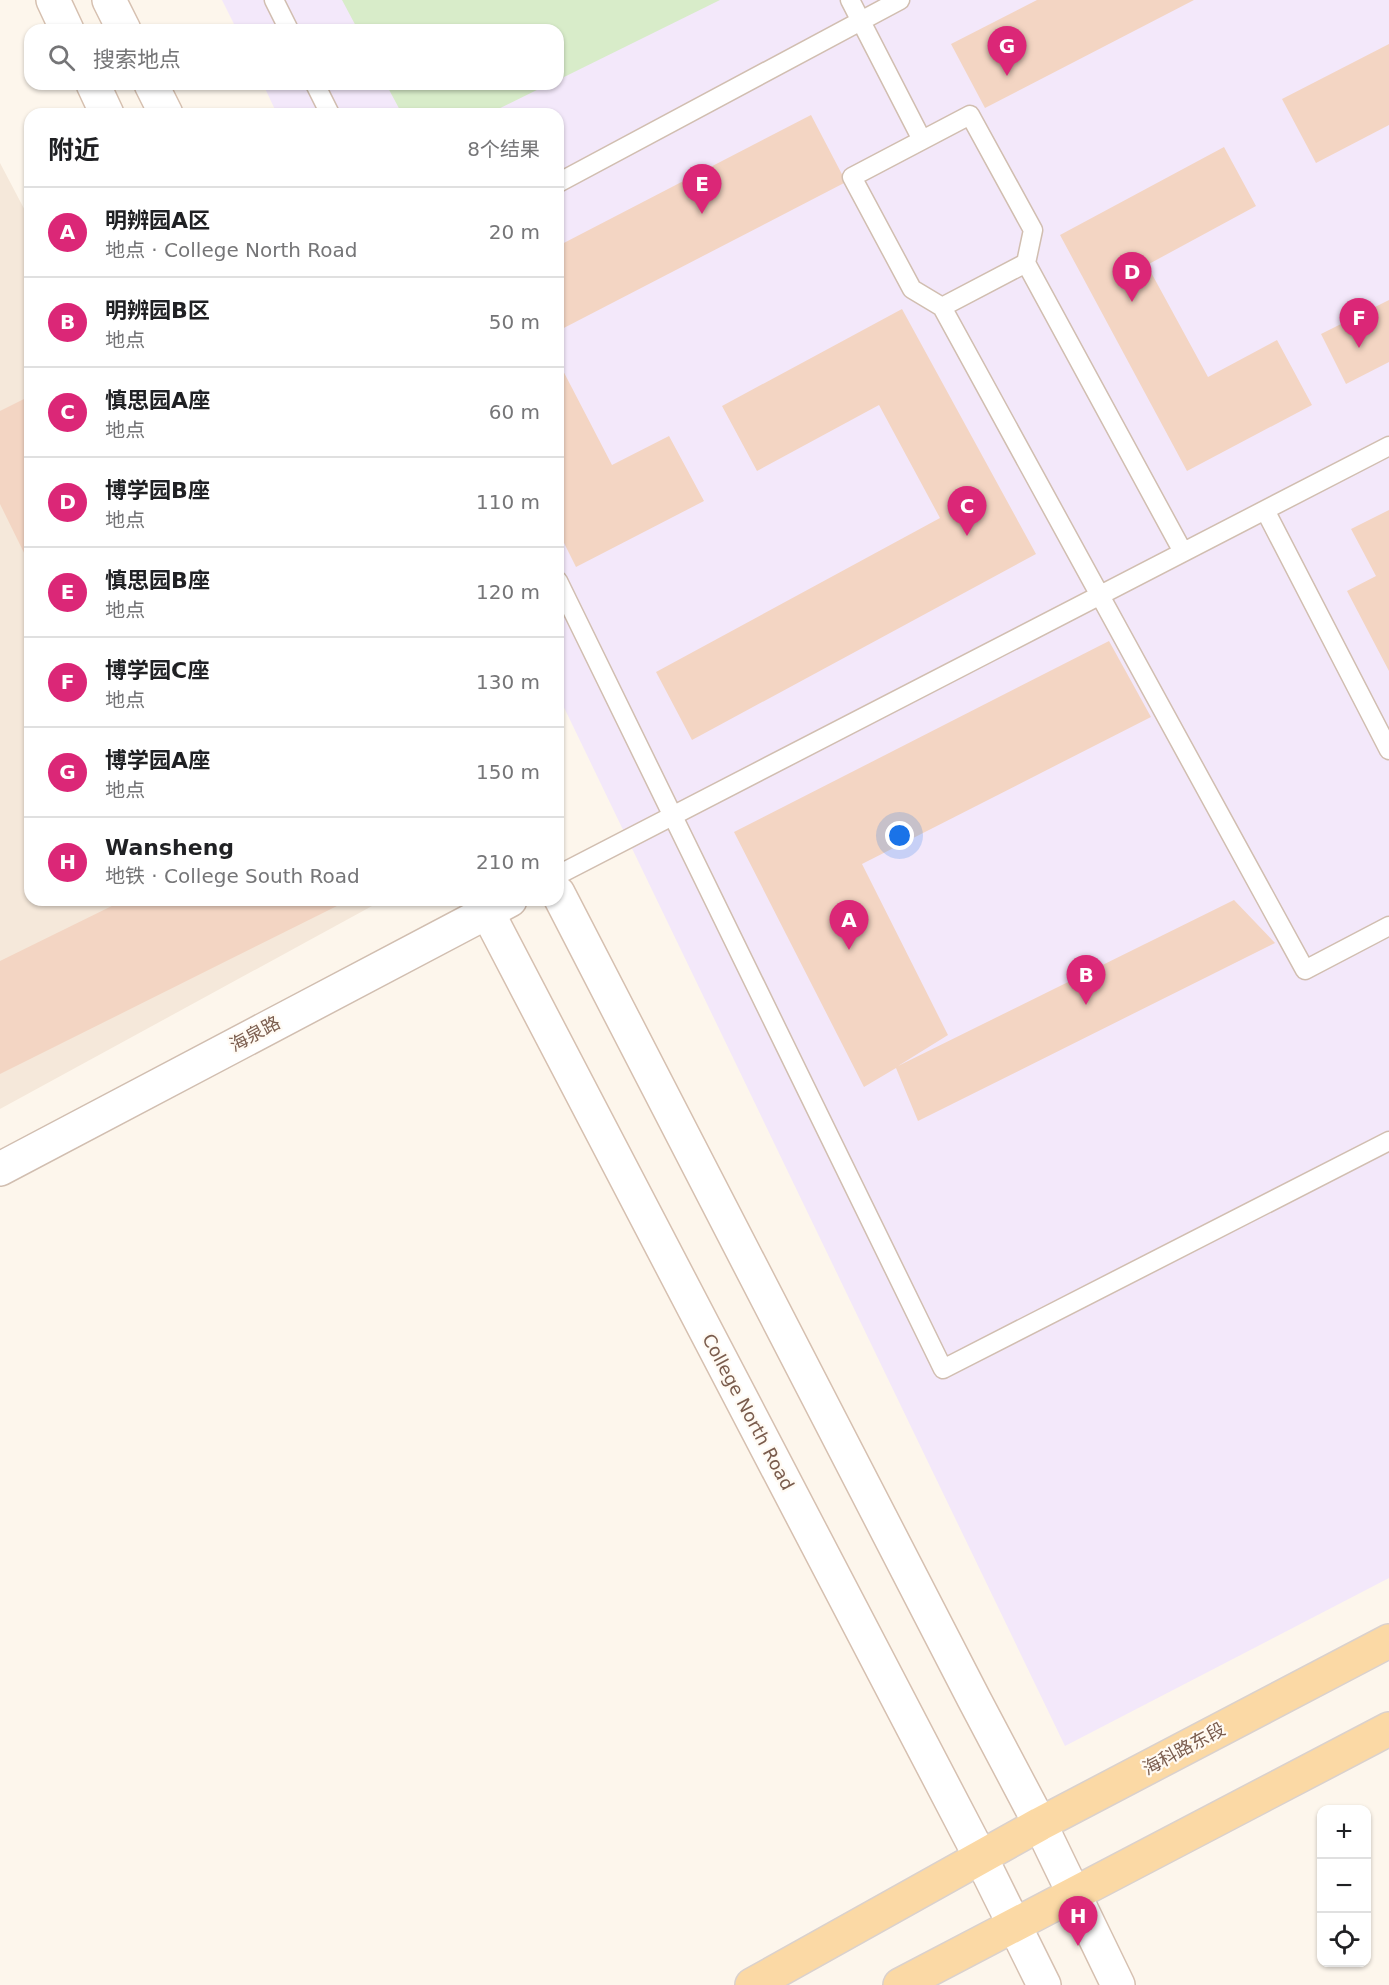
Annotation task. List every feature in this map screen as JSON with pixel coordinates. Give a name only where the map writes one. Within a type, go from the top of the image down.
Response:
[{"type":"main road","points":[[53,0],[64,24]]},
{"type":"main road","points":[[109,0],[121,24]]},
{"type":"main road","points":[[96,90],[104,108]]},
{"type":"main road","points":[[154,90],[163,108]]},
{"type":"main road","points":[[564,905],[1040,1824],[1118,1985]]},
{"type":"main road","name":"海泉路","points":[[0,1169],[489,906]]},
{"type":"main road","name":"College North Road","points":[[494,906],[1015,1923],[1044,1985]]},
{"type":"main road","name":"海科路东段","points":[[752,1985],[1040,1824],[1389,1641]]},
{"type":"main road","points":[[900,1985],[1389,1729]]},
{"type":"lane","points":[[274,0],[286,24]]},
{"type":"lane","points":[[850,0],[922,140]]},
{"type":"lane","points":[[564,180],[900,0]]},
{"type":"lane","points":[[318,90],[327,108]]},
{"type":"lane","points":[[1183,552],[1026,263],[1033,230],[970,115],[852,177],[912,289],[942,307],[1305,970],[1389,926]]},
{"type":"lane","points":[[942,307],[1026,263]]},
{"type":"lane","points":[[564,872],[1389,446]]},
{"type":"lane","points":[[1265,510],[1389,750]]},
{"type":"lane","points":[[564,593],[943,1369],[1389,1141]]},
{"type":"shaded area","points":[[222,0],[1389,0],[1389,1578],[1065,1746],[564,707],[564,108],[274,108],[266,90],[564,90],[564,24],[234,24]]},
{"type":"shaded area","points":[[0,163],[24,209],[24,906],[372,906],[0,1109]]},
{"type":"green space","points":[[342,0],[720,0],[564,77],[564,24],[355,24]]},
{"type":"green space","points":[[389,90],[537,90],[500,108],[399,108]]},
{"type":"building","points":[[1037,0],[1194,0],[985,108],[951,44]]},
{"type":"building","points":[[1389,44],[1389,125],[1316,163],[1282,99]]},
{"type":"building","points":[[811,115],[846,182],[564,328],[564,243]]},
{"type":"building","points":[[1224,147],[1256,206],[1147,265],[1208,377],[1277,340],[1312,405],[1187,471],[1060,235]]},
{"type":"building","points":[[1389,300],[1389,362],[1346,384],[1321,334]]},
{"type":"building","points":[[902,309],[1036,554],[692,740],[656,672],[940,518],[879,405],[757,471],[722,406]]},
{"type":"building","points":[[564,373],[612,465],[669,436],[704,501],[576,567],[564,543]]},
{"type":"building","points":[[24,399],[24,553],[0,504],[0,411]]},
{"type":"building","points":[[1389,510],[1389,671],[1347,591],[1376,576],[1351,529]]},
{"type":"building","points":[[1109,641],[1151,717],[862,864],[948,1035],[898,1066],[1234,900],[1275,943],[918,1121],[896,1068],[864,1087],[734,832]]},
{"type":"building","points":[[112,906],[337,906],[0,1074],[0,961]]},
{"type":"place","name":"博学园A座","points":[[1007,76]]},
{"type":"place","name":"慎思园B座","points":[[702,214]]},
{"type":"place","name":"博学园B座","points":[[1132,302]]},
{"type":"place","name":"博学园C座","points":[[1359,348]]},
{"type":"place","name":"慎思园A座","points":[[967,536]]},
{"type":"place","name":"明辨园A区","points":[[849,950]]},
{"type":"place","name":"明辨园B区","points":[[1086,1005]]},
{"type":"place","name":"Wansheng","points":[[1078,1946]]}]
